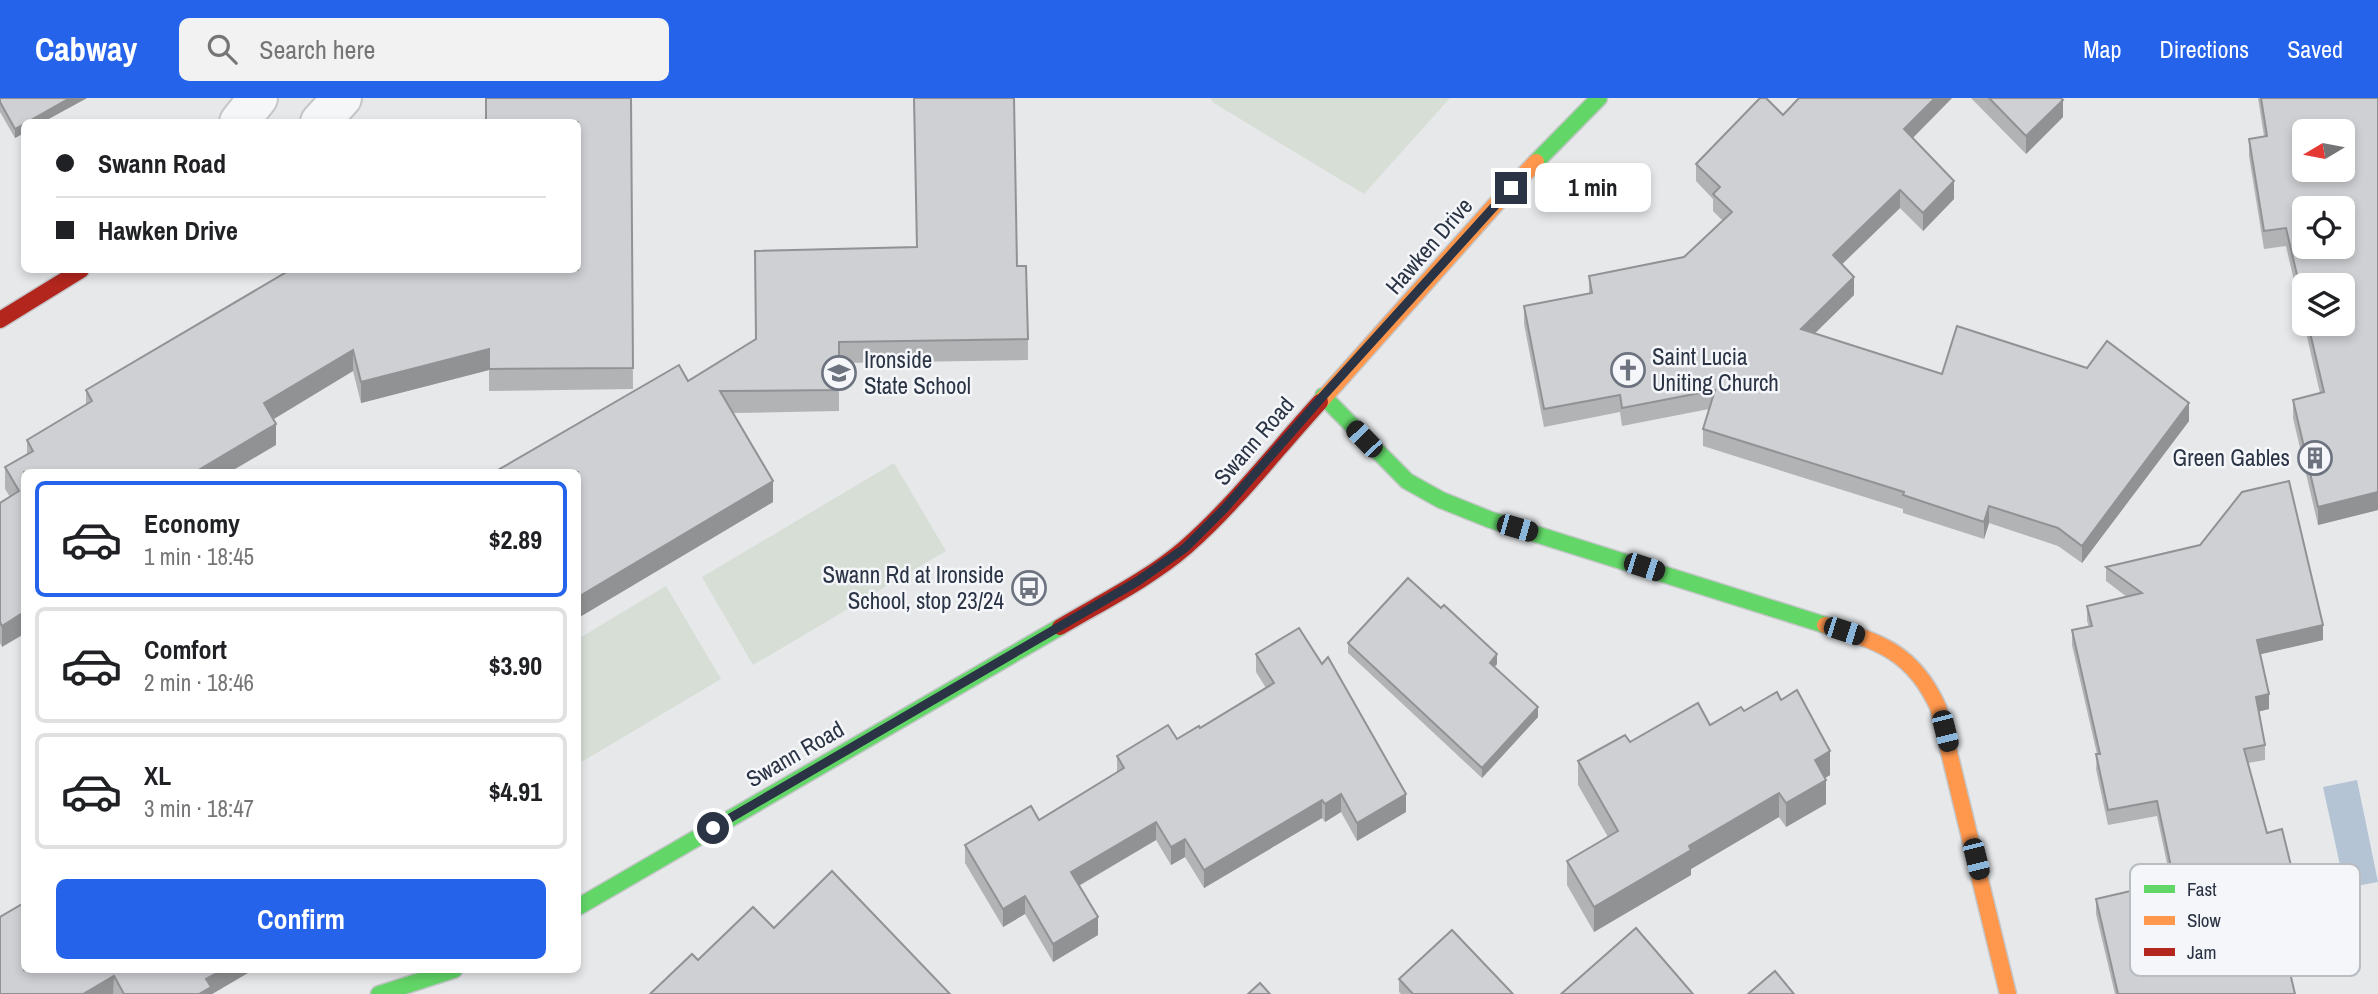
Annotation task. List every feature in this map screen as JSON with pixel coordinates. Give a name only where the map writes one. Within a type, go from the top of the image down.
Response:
[{"type":"main road","name":"Hawken Drive","points":[[1323,396],[1496,204],[1600,98]]},
{"type":"main road","points":[[0,320],[76,273]]},
{"type":"main road","name":"Swann Road","points":[[581,904],[1138,581],[1185,548],[1225,508],[1323,396],[1406,481],[1441,500],[1492,520],[1860,636],[1910,662],[1929,685],[1942,719],[2008,994]]},
{"type":"main road","points":[[379,994],[460,978]]},
{"type":"street","points":[[241,119],[258,98]]},
{"type":"street","points":[[323,119],[342,98]]},
{"type":"shaded area","points":[[1210,98],[1450,98],[1364,194],[1214,103]]},
{"type":"shaded area","points":[[894,463],[946,551],[753,665],[702,577]]},
{"type":"shaded area","points":[[666,586],[721,679],[581,762],[581,637]]},
{"type":"water","points":[[2357,780],[2378,882],[2360,885],[2360,864],[2340,864],[2323,787]]},
{"type":"building","points":[[0,98],[70,98],[33,119],[21,119],[21,126],[15,129]]},
{"type":"building","points":[[486,98],[631,98],[633,368],[489,369],[489,349],[361,382],[353,350],[264,403],[276,424],[200,469],[21,469],[21,614],[2,626],[0,503],[19,491],[5,467],[33,451],[27,440],[92,401],[86,390],[285,273],[581,273],[581,119],[486,119]]},
{"type":"building","points":[[914,98],[1014,98],[1017,266],[1026,266],[1028,339],[839,342],[839,390],[720,391],[773,481],[581,595],[581,469],[500,469],[679,365],[688,381],[756,339],[755,251],[917,247]]},
{"type":"building","points":[[1760,98],[1766,98],[1783,115],[1799,98],[1935,98],[1904,129],[1954,181],[1923,213],[1900,190],[1833,255],[1854,277],[1801,329],[1942,374],[1957,326],[2087,368],[2107,341],[2189,403],[2082,546],[2058,528],[1989,506],[1984,522],[1903,495],[1904,492],[1703,429],[1715,390],[1622,408],[1620,395],[1544,409],[1524,306],[1592,293],[1589,276],[1684,257],[1732,212],[1713,194],[1720,187],[1696,164]]},
{"type":"building","points":[[1989,98],[2061,98],[2063,100],[2026,136]]},
{"type":"building","points":[[2261,98],[2378,98],[2378,492],[2318,507],[2293,400],[2324,392],[2311,336],[2355,336],[2355,273],[2297,273],[2293,259],[2355,259],[2355,196],[2292,196],[2292,254],[2286,228],[2264,231],[2249,139],[2267,136]]},
{"type":"building","points":[[2289,481],[2323,625],[2257,640],[2269,694],[2256,697],[2265,745],[2244,749],[2267,833],[2282,829],[2291,864],[2170,864],[2157,801],[2108,810],[2096,754],[2100,754],[2072,630],[2092,626],[2087,606],[2142,593],[2106,567],[2200,545],[2242,492]]},
{"type":"building","points":[[1408,578],[1441,608],[1444,605],[1497,654],[1490,663],[1538,707],[1482,768],[1348,643]]},
{"type":"building","points":[[1299,628],[1322,664],[1328,657],[1406,794],[1357,823],[1341,794],[1325,804],[1322,800],[1204,870],[1185,839],[1171,847],[1156,822],[1071,872],[1098,917],[1053,944],[1025,896],[1003,909],[965,845],[1031,806],[1039,820],[1124,768],[1117,756],[1168,725],[1177,739],[1274,683],[1256,654]]},
{"type":"building","points":[[1797,690],[1830,751],[1815,760],[1826,780],[1786,803],[1779,793],[1689,846],[1691,850],[1594,907],[1567,861],[1618,831],[1578,761],[1625,735],[1630,742],[1698,703],[1710,725],[1741,707],[1744,711],[1777,692],[1781,700]]},
{"type":"building","points":[[832,871],[950,994],[650,994],[692,954],[698,960],[753,907],[774,928]]},
{"type":"building","points":[[2130,891],[2130,976],[2291,976],[2295,994],[2118,994],[2096,899]]},
{"type":"building","points":[[21,905],[21,973],[217,973],[206,979],[211,987],[199,994],[124,994],[114,976],[83,994],[0,994],[0,917]]},
{"type":"building","points":[[1636,928],[1693,994],[1561,994]]},
{"type":"building","points":[[1452,930],[1513,994],[1413,994],[1399,979]]},
{"type":"building","points":[[1775,971],[1794,994],[1748,994]]},
{"type":"building","points":[[1260,983],[1270,994],[1248,994]]},
{"type":"traffic: fast","points":[[1536,162],[1599,98]]},
{"type":"traffic: fast","points":[[1323,396],[1407,481],[1441,500],[1491,520],[1825,625]]},
{"type":"traffic: fast","points":[[581,905],[1060,627]]},
{"type":"traffic: fast","points":[[379,994],[445,973]]},
{"type":"traffic: slow","points":[[1320,402],[1536,162]]},
{"type":"traffic: slow","points":[[1825,625],[1878,644],[1906,661],[1918,673],[1938,707],[2008,994]]},
{"type":"traffic: jam","points":[[0,320],[76,273]]},
{"type":"traffic: jam","points":[[1060,627],[1141,580],[1186,547],[1238,495],[1320,402]]},
{"type":"place","name":"Saint Lucia Uniting Church","points":[[1628,370]]},
{"type":"place","name":"Ironside State School","points":[[839,373]]},
{"type":"place","name":"Green Gables","points":[[2315,458]]},
{"type":"place","name":"Swann Rd at Ironside School, stop 23/24","points":[[1029,588]]},
{"type":"route","points":[[713,828],[1138,581],[1185,548],[1225,508],[1511,188]]}]
